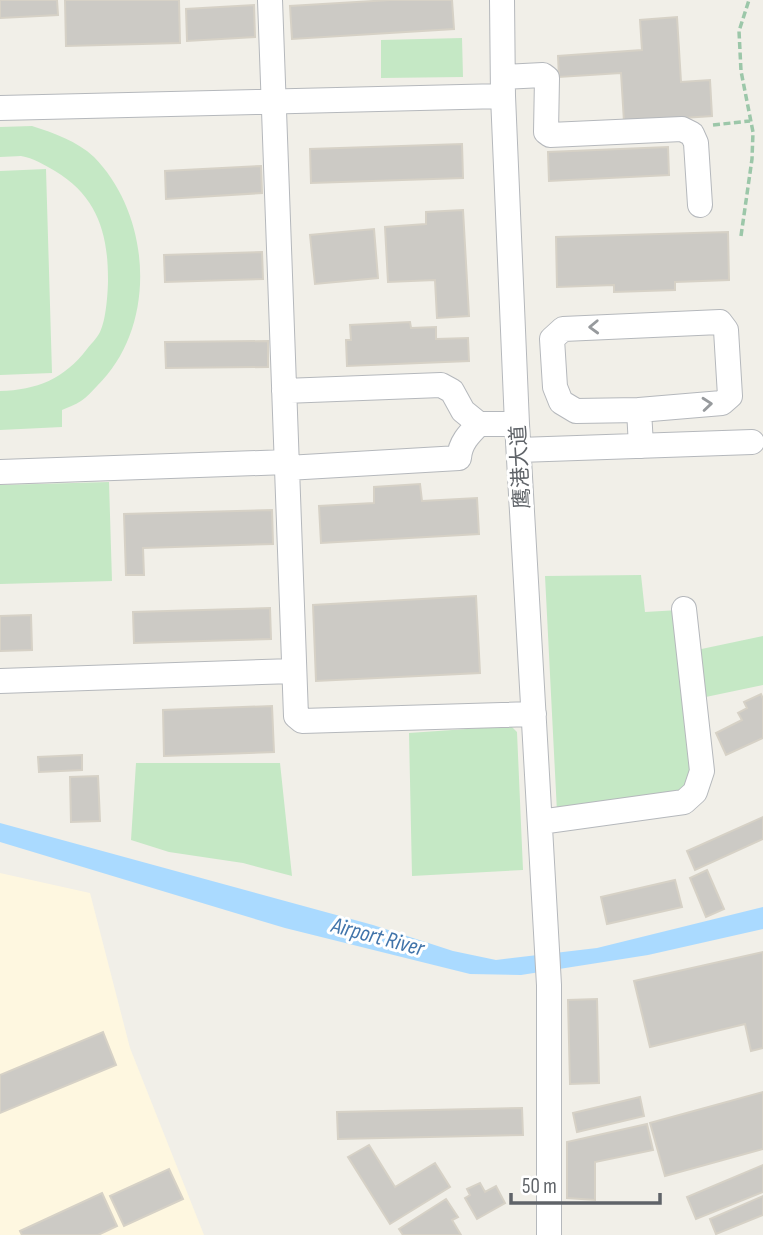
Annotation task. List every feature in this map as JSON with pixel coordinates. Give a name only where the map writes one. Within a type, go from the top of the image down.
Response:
[{"type":"street","points":[[270,0],[296,716],[302,721],[534,714]]},
{"type":"street","name":"鹰港大道","points":[[502,0],[517,424],[549,985],[549,1235]]},
{"type":"street","points":[[0,108],[274,101],[503,86],[543,75],[547,78],[546,132],[550,135],[682,129],[692,134],[696,143],[700,205]]},
{"type":"street","points":[[720,322],[726,330],[730,396],[722,403],[639,410],[576,411],[561,402],[555,387],[552,339],[562,329],[720,322]]},
{"type":"street","points":[[284,391],[441,385],[452,391],[463,411],[479,424],[517,424]]},
{"type":"street","points":[[639,410],[641,446]]},
{"type":"street","points":[[0,472],[459,458],[459,449],[479,424]]},
{"type":"street","points":[[519,450],[752,442]]},
{"type":"street","points":[[540,822],[684,802],[695,792],[702,771],[684,609]]},
{"type":"street","points":[[0,681],[294,671]]},
{"type":"path","points":[[741,236],[752,159],[753,132],[741,71],[739,31],[749,0]]},
{"type":"path","points":[[692,134],[710,125],[751,121]]},
{"type":"shaded area","points":[[0,873],[90,893],[130,1048],[204,1235],[0,1235]]},
{"type":"green space","points":[[462,38],[463,77],[381,78],[381,40]]},
{"type":"green space","points":[[32,126],[80,146],[94,157],[113,181],[128,209],[137,240],[140,272],[138,303],[130,334],[117,362],[85,398],[62,410],[62,427],[0,430],[0,391],[38,385],[69,368],[100,332],[107,299],[106,246],[97,217],[81,192],[55,171],[30,158],[0,157],[0,127]]},
{"type":"green space","points":[[46,169],[52,373],[0,375],[0,171]]},
{"type":"green space","points":[[109,482],[112,581],[0,584],[0,485]]},
{"type":"green space","points":[[641,575],[645,612],[679,610],[691,779],[679,797],[557,812],[545,576]]},
{"type":"green space","points":[[763,636],[763,685],[701,698],[692,651]]},
{"type":"green space","points":[[511,726],[517,732],[523,870],[412,876],[409,733]]},
{"type":"green space","points":[[136,763],[280,763],[292,876],[243,863],[169,852],[131,840]]},
{"type":"water","name":"Airport River","points":[[0,823],[373,925],[453,951],[496,960],[597,948],[763,907],[763,929],[648,955],[521,975],[470,974],[285,928],[0,842]]},
{"type":"building","points":[[0,0],[57,0],[58,15],[0,18]]},
{"type":"building","points":[[65,0],[179,0],[180,43],[66,46]]},
{"type":"building","points":[[390,0],[452,0],[454,29],[292,39],[290,6]]},
{"type":"building","points":[[254,5],[255,37],[187,41],[186,9]]},
{"type":"building","points":[[677,17],[681,82],[710,80],[712,116],[624,122],[621,73],[559,77],[558,56],[642,50],[640,20]]},
{"type":"building","points":[[462,144],[463,178],[311,183],[310,149]]},
{"type":"building","points":[[668,147],[669,175],[549,181],[548,152]]},
{"type":"building","points":[[261,166],[262,193],[166,199],[165,171]]},
{"type":"building","points":[[463,210],[469,316],[437,318],[435,280],[388,282],[385,227],[426,224],[426,212]]},
{"type":"building","points":[[374,229],[378,278],[315,284],[310,235]]},
{"type":"building","points":[[728,232],[729,280],[675,282],[675,290],[614,292],[614,285],[557,287],[556,237]]},
{"type":"building","points":[[262,252],[263,279],[165,282],[164,255]]},
{"type":"building","points":[[410,322],[411,328],[436,327],[436,339],[468,338],[469,361],[347,366],[346,340],[351,340],[350,325]]},
{"type":"building","points":[[268,341],[268,367],[166,368],[165,342]]},
{"type":"building","points":[[420,484],[422,501],[477,498],[479,534],[321,543],[319,506],[374,503],[374,487]]},
{"type":"building","points":[[272,510],[273,544],[143,548],[144,575],[126,575],[124,514]]},
{"type":"building","points":[[476,596],[480,673],[316,681],[313,605]]},
{"type":"building","points":[[270,608],[271,639],[134,643],[133,612]]},
{"type":"building","points":[[31,615],[32,650],[0,651],[0,616]]},
{"type":"building","points":[[761,694],[763,738],[726,755],[716,733],[742,720],[738,713],[747,708],[744,702]]},
{"type":"building","points":[[272,706],[274,752],[164,756],[163,710]]},
{"type":"building","points":[[82,755],[82,770],[39,772],[38,757]]},
{"type":"building","points":[[98,776],[100,821],[71,822],[70,777]]},
{"type":"building","points":[[763,817],[763,839],[695,870],[687,851]]},
{"type":"building","points":[[707,870],[724,909],[706,917],[690,878]]},
{"type":"building","points":[[675,880],[682,907],[607,924],[601,897]]},
{"type":"building","points":[[763,952],[763,1048],[751,1051],[745,1024],[650,1047],[634,981]]},
{"type":"building","points":[[597,999],[599,1083],[570,1084],[568,1000]]},
{"type":"building","points":[[103,1032],[116,1065],[0,1113],[0,1075]]},
{"type":"building","points":[[763,1092],[763,1149],[665,1176],[650,1123]]},
{"type":"building","points":[[640,1097],[644,1116],[577,1132],[573,1113]]},
{"type":"building","points":[[522,1108],[523,1135],[338,1139],[337,1112]]},
{"type":"building","points":[[647,1124],[653,1150],[595,1162],[595,1200],[567,1198],[567,1142]]},
{"type":"building","points":[[369,1145],[395,1187],[435,1163],[450,1187],[390,1224],[348,1157]]},
{"type":"building","points":[[763,1165],[763,1192],[696,1219],[687,1197]]},
{"type":"building","points":[[169,1169],[183,1199],[124,1226],[110,1196]]},
{"type":"building","points":[[480,1183],[485,1192],[496,1186],[505,1203],[477,1219],[465,1198],[470,1195],[467,1189]]},
{"type":"building","points":[[102,1193],[117,1226],[98,1235],[22,1235],[20,1231]]},
{"type":"building","points":[[763,1196],[763,1215],[716,1234],[710,1219]]},
{"type":"building","points":[[446,1199],[458,1217],[452,1220],[461,1235],[403,1235],[399,1229]]}]
